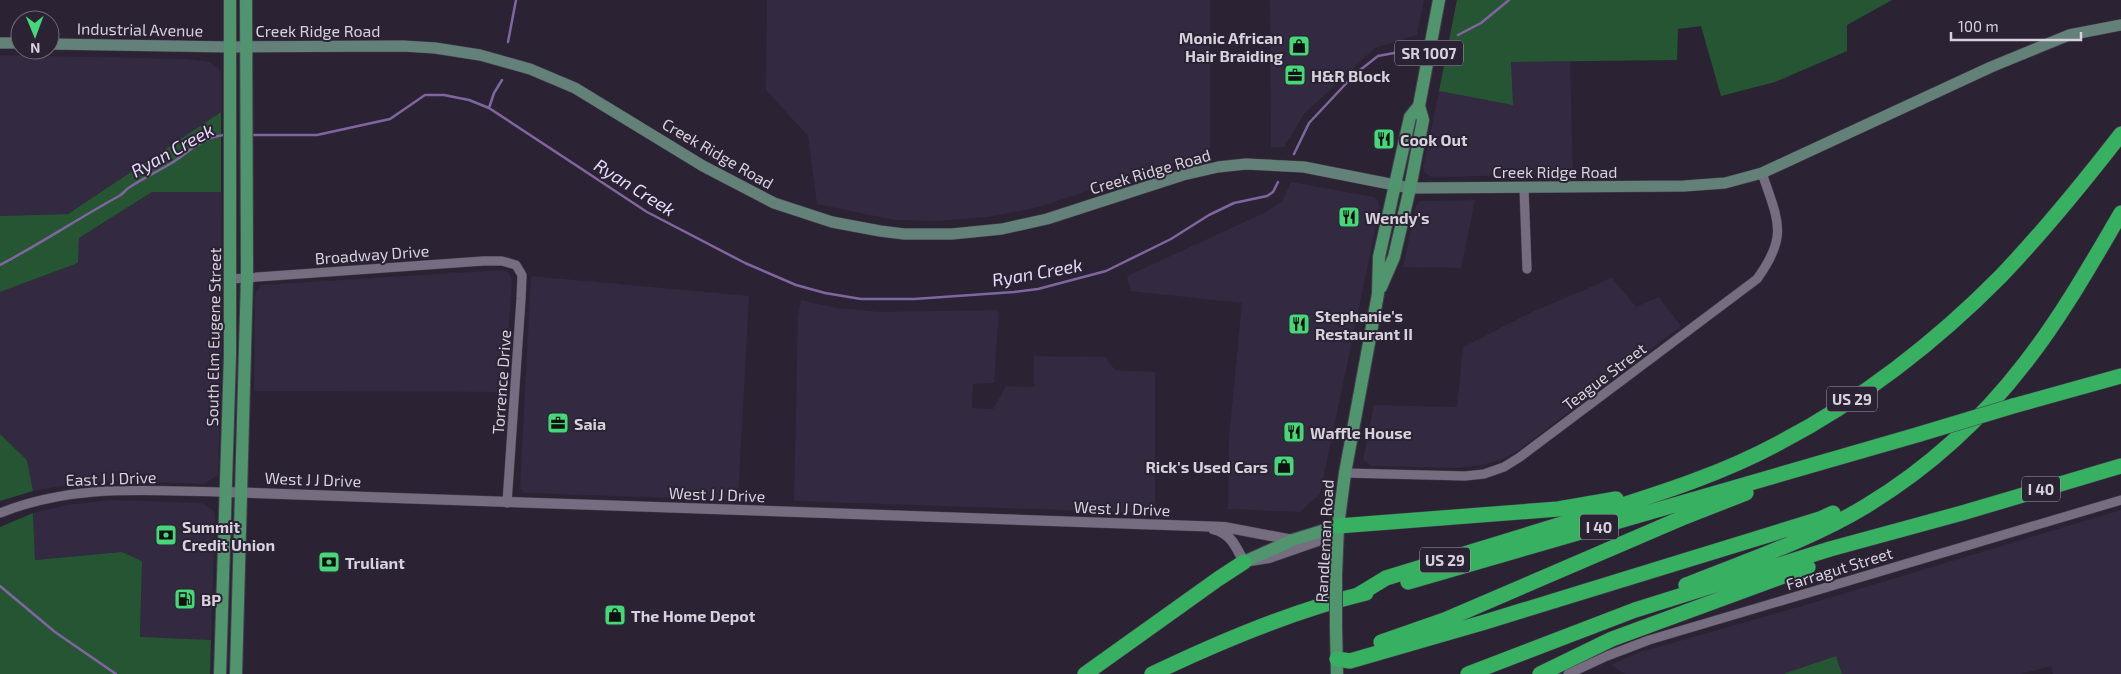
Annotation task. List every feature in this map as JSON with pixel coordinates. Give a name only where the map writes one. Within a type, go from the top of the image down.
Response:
[{"type":"highway","name":"US 29","points":[[1358,595],[1386,578],[1681,486],[1778,444],[1817,423],[1915,353],[2000,276],[2045,227],[2121,134]]},
{"type":"highway","points":[[1635,610],[1680,587],[1814,533],[1866,506],[1918,469],[1957,437],[2026,363],[2053,324],[2121,213]]},
{"type":"highway","name":"I 40","points":[[1152,674],[1203,650],[1272,622],[1358,595],[1811,464],[1839,459],[2013,406],[2121,376]]},
{"type":"highway","points":[[1337,667],[1349,652],[1447,620],[1682,518],[1813,471],[1839,459]]},
{"type":"highway","name":"I 40","points":[[1468,674],[1635,610],[1830,550],[2121,466]]},
{"type":"highway","points":[[1338,530],[1558,509],[1681,486]]},
{"type":"highway","points":[[1337,667],[1350,661],[1485,622],[1820,519],[1862,500],[1885,493]]},
{"type":"highway","points":[[1540,674],[1612,639],[1767,581],[1962,513]]},
{"type":"highway","points":[[1085,674],[1218,578],[1244,562]]},
{"type":"main road","name":"South Elm Eugene Street","points":[[220,674],[231,279],[230,0]]},
{"type":"main road","name":"South Elm Eugene Street","points":[[236,674],[247,278],[246,0]]},
{"type":"main road","name":"Randleman Road","points":[[1378,294],[1394,257],[1410,188],[1423,120],[1419,106],[1439,0]]},
{"type":"main road","name":"Creek Ridge Road","points":[[230,47],[410,46],[480,55],[510,63],[575,88],[703,166],[754,194],[809,216],[880,231],[952,234],[1002,229],[1048,219],[1183,175],[1239,164],[1278,164],[1304,167],[1410,188],[1684,186],[1725,183],[1762,173],[1991,67],[2070,35],[2121,25]]},
{"type":"main road","name":"Industrial Avenue","points":[[60,44],[230,47]]},
{"type":"main road","name":"Randleman Road","points":[[1337,667],[1336,574],[1344,473],[1378,294],[1379,257],[1410,117],[1419,106]]},
{"type":"main road","name":"West J J Drive","points":[[1244,562],[1293,540],[1338,530]]},
{"type":"street","name":"Teague Street","points":[[1344,473],[1465,476],[1484,474],[1504,468],[1544,440],[1757,279],[1768,264],[1776,247],[1778,227],[1762,173]]},
{"type":"street","points":[[1524,188],[1527,269]]},
{"type":"street","name":"Broadway Drive","points":[[231,279],[483,261],[502,261],[516,265]]},
{"type":"street","name":"Torrence Drive","points":[[508,503],[522,275],[516,265]]},
{"type":"street","name":"East J J Drive","points":[[0,513],[55,496],[99,490],[226,492]]},
{"type":"street","name":"West J J Drive","points":[[226,492],[1232,528],[1293,540]]},
{"type":"street","name":"Farragut Street","points":[[1568,674],[1607,656],[1649,640],[2121,500]]},
{"type":"street","name":"West J J Drive","points":[[1207,527],[1228,535],[1244,562]]},
{"type":"street","points":[[1244,562],[1269,558],[1338,530]]},
{"type":"shaded area","points":[[767,0],[1210,0],[1210,156],[1169,164],[1039,207],[988,217],[940,221],[894,220],[817,204],[808,136],[766,90]]},
{"type":"shaded area","points":[[1270,0],[1424,0],[1417,35],[1375,48],[1304,114],[1284,147],[1271,148]]},
{"type":"shaded area","points":[[0,55],[10,55],[10,60],[60,60],[60,56],[186,59],[210,62],[219,69],[221,74],[221,112],[68,214],[0,216]]},
{"type":"shaded area","points":[[1570,61],[1573,174],[1431,177],[1425,173],[1423,169],[1439,91],[1512,104],[1511,62]]},
{"type":"shaded area","points":[[1291,182],[1374,197],[1380,207],[1320,494],[1300,512],[1228,509],[1229,437],[1242,303],[1131,291],[1127,276],[1266,212],[1282,201]]},
{"type":"shaded area","points":[[152,192],[221,192],[222,341],[218,475],[204,484],[85,482],[33,491],[27,460],[0,434],[0,292],[78,263],[79,238]]},
{"type":"shaded area","points":[[1475,200],[1461,268],[1403,267],[1416,206],[1421,201]]},
{"type":"shaded area","points":[[503,270],[509,273],[512,281],[504,392],[254,391],[255,294],[261,285]]},
{"type":"shaded area","points":[[531,276],[749,296],[738,500],[524,493],[520,488]]},
{"type":"shaded area","points":[[1612,278],[1636,307],[1659,297],[1681,326],[1519,450],[1501,460],[1482,465],[1456,468],[1372,466],[1363,460],[1374,405],[1457,407],[1463,347],[1534,311]]},
{"type":"shaded area","points":[[801,300],[836,308],[880,312],[999,310],[994,383],[973,384],[972,408],[993,409],[1006,386],[1034,387],[1034,356],[1105,357],[1115,370],[1155,372],[1155,513],[794,501],[798,316]]},
{"type":"shaded area","points":[[112,500],[202,503],[213,510],[215,515],[211,640],[140,638],[142,561],[122,552],[35,560],[33,513],[66,505]]},
{"type":"shaded area","points":[[2121,510],[2121,674],[2053,674],[2051,666],[2020,674],[1842,674],[1836,656],[1783,674],[1625,674],[1611,665],[1637,653],[1819,601]]},
{"type":"green space","points":[[1457,0],[1892,0],[1847,25],[1847,51],[1775,82],[1721,96],[1701,26],[1678,29],[1677,60],[1511,62],[1513,105],[1439,91]]},
{"type":"green space","points":[[221,112],[221,192],[152,192],[79,238],[78,263],[0,292],[0,216],[68,214]]},
{"type":"green space","points":[[0,434],[27,460],[33,491],[0,501]]},
{"type":"green space","points":[[33,513],[35,560],[122,552],[142,561],[140,637],[211,640],[210,674],[0,674],[0,527]]},
{"type":"green space","points":[[1836,656],[1842,674],[1783,674]]},
{"type":"waterway","points":[[508,42],[516,0]]},
{"type":"waterway","name":"Ryan Creek","points":[[1458,35],[1481,23],[1509,0]]},
{"type":"waterway","name":"Ryan Creek","points":[[1294,154],[1309,123],[1355,74],[1378,56],[1410,50]]},
{"type":"waterway","points":[[489,108],[494,93],[502,80]]},
{"type":"waterway","name":"Ryan Creek","points":[[250,135],[317,135],[390,119],[425,95],[444,95],[469,100],[489,108],[647,212],[745,263],[796,285],[825,293],[861,299],[914,299],[1014,292],[1038,289],[1106,271],[1171,239],[1209,215],[1234,203],[1267,196],[1273,192],[1278,182]]},
{"type":"waterway","name":"Ryan Creek","points":[[0,265],[120,195],[197,145],[211,138],[227,135]]},
{"type":"waterway","points":[[0,586],[55,632],[116,674]]},
{"type":"place","name":"Monic African Hair Braiding","points":[[1299,46]]},
{"type":"place","name":"H&R Block","points":[[1295,75]]},
{"type":"place","name":"Cook Out","points":[[1384,139]]},
{"type":"place","name":"Wendy's","points":[[1349,217]]},
{"type":"place","name":"Stephanie's Restaurant II","points":[[1299,324]]},
{"type":"place","name":"Saia","points":[[558,423]]},
{"type":"place","name":"Waffle House","points":[[1294,432]]},
{"type":"place","name":"Rick's Used Cars","points":[[1284,466]]},
{"type":"place","name":"Summit Credit Union","points":[[166,535]]},
{"type":"place","name":"Truliant","points":[[329,562]]},
{"type":"place","name":"BP","points":[[185,599]]},
{"type":"place","name":"The Home Depot","points":[[615,615]]}]
